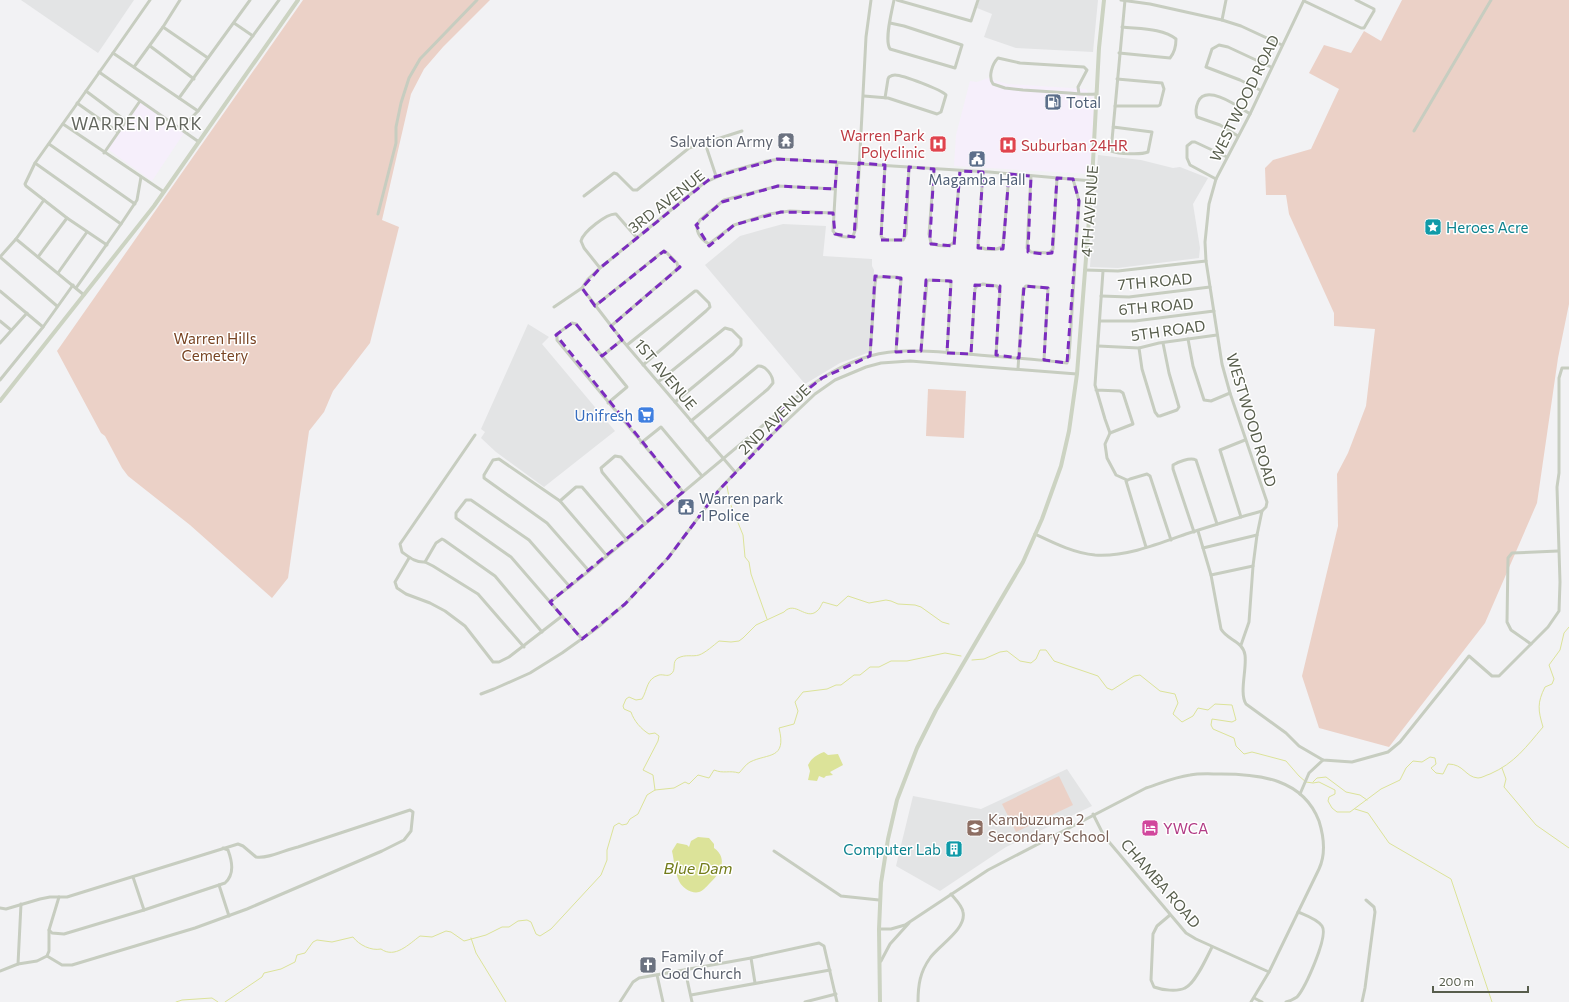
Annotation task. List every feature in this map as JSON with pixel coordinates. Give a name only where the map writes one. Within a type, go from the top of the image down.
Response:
[{"type":"street","points":[[107,245],[67,218],[25,184],[35,163],[150,0]]},
{"type":"street","points":[[134,68],[163,28],[180,0]]},
{"type":"street","points":[[180,98],[250,0]]},
{"type":"street","points":[[181,129],[198,111],[279,0]]},
{"type":"street","points":[[0,401],[164,192],[298,0]]},
{"type":"street","points":[[378,214],[396,143],[396,127],[401,103],[409,78],[420,60],[477,0]]},
{"type":"street","points":[[837,162],[833,227],[835,234],[839,236],[853,236],[856,228],[866,37],[871,0]]},
{"type":"street","points":[[890,23],[904,26],[962,45],[955,68],[890,49],[888,43],[890,23],[894,0]]},
{"type":"street","points":[[898,0],[971,21],[978,0]]},
{"type":"street","name":"4TH AVENUE","points":[[880,1002],[879,900],[882,871],[892,818],[917,748],[950,685],[1014,578],[1035,534],[1061,466],[1077,374],[1092,181],[1096,94],[1104,0]]},
{"type":"street","points":[[1121,0],[1222,20],[1241,26],[1282,44]]},
{"type":"street","points":[[1113,127],[1152,132],[1147,153],[1111,151],[1119,53],[1125,0]]},
{"type":"street","points":[[1222,20],[1226,0]]},
{"type":"street","points":[[1304,1],[1361,28],[1364,28],[1374,9],[1356,0]]},
{"type":"street","points":[[1414,131],[1491,0]]},
{"type":"street","name":"WESTWOOD ROAD","points":[[1035,534],[1065,547],[1095,555],[1116,554],[1171,540],[1265,509],[1267,502],[1245,440],[1220,356],[1206,261],[1206,222],[1216,179],[1250,114],[1260,90],[1304,1]]},
{"type":"street","points":[[234,23],[253,36]]},
{"type":"street","points":[[1119,53],[1170,58],[1176,43],[1176,39],[1171,35],[1122,27]]},
{"type":"street","points":[[163,28],[208,58]]},
{"type":"street","points":[[150,46],[194,79]]},
{"type":"street","points":[[1260,90],[1240,80],[1206,67],[1212,49],[1219,46],[1228,47],[1272,67]]},
{"type":"street","points":[[113,53],[198,111]]},
{"type":"street","points":[[1079,94],[1078,87],[1087,70],[1084,67],[1024,63],[998,58],[995,61],[990,78],[993,84],[1005,88],[1079,94],[1096,94]]},
{"type":"street","points":[[99,72],[198,142]]},
{"type":"street","points":[[864,96],[885,98],[936,114],[941,112],[946,95],[938,89],[897,75],[889,76],[885,98]]},
{"type":"street","points":[[1115,106],[1158,106],[1160,105],[1164,89],[1162,83],[1117,79]]},
{"type":"street","points":[[86,91],[126,120]]},
{"type":"street","points":[[1238,136],[1220,125],[1197,117],[1196,110],[1200,97],[1210,94],[1219,97],[1250,114]]},
{"type":"street","points":[[104,153],[140,101]]},
{"type":"street","points":[[78,103],[118,132]]},
{"type":"street","points":[[63,124],[164,192]]},
{"type":"street","points":[[584,196],[614,173],[617,174],[633,190],[637,190],[683,152],[696,145],[742,131]]},
{"type":"street","points":[[1216,179],[1190,165],[1187,158],[1187,146],[1192,142],[1195,142],[1227,157]]},
{"type":"street","points":[[705,143],[716,176]]},
{"type":"street","points":[[49,144],[135,204]]},
{"type":"street","name":"3RD AVENUE","points":[[554,308],[582,288],[588,279],[600,268],[695,189],[716,176],[777,159],[859,163],[1092,181]]},
{"type":"street","points":[[35,163],[121,224]]},
{"type":"street","points":[[885,165],[882,238],[887,240],[903,240],[906,234],[909,167]]},
{"type":"street","points":[[934,169],[929,234],[931,243],[948,246],[954,242],[960,171]]},
{"type":"street","points":[[983,172],[978,243],[983,249],[997,249],[1003,246],[1008,174]]},
{"type":"street","points":[[1031,176],[1027,248],[1031,252],[1036,253],[1049,253],[1053,249],[1057,178]]},
{"type":"street","points":[[0,380],[43,327],[57,306],[107,245],[135,204],[141,177]]},
{"type":"street","points":[[1067,373],[1067,363],[1070,350],[1079,201],[1072,180]]},
{"type":"street","points":[[833,213],[790,211],[769,214],[734,225],[709,244],[701,236],[696,227],[696,224],[700,220],[726,199],[778,186],[835,189]]},
{"type":"street","points":[[44,200],[16,239],[0,257],[57,306]]},
{"type":"street","points":[[600,268],[584,248],[581,241],[583,236],[605,216],[611,213],[616,214],[637,238]]},
{"type":"street","points":[[38,257],[67,218]]},
{"type":"street","points":[[58,273],[87,232]]},
{"type":"street","points":[[16,239],[84,295]]},
{"type":"street","points":[[595,306],[661,253],[666,252],[677,263],[678,267],[675,271],[611,326]]},
{"type":"street","points":[[1085,270],[1118,271],[1206,261]]},
{"type":"street","points":[[1103,271],[1095,378],[1096,390],[1110,433],[1105,444],[1107,458],[1116,476],[1127,480],[1144,474],[1149,475],[1171,540]]},
{"type":"street","points":[[870,356],[875,284],[876,278],[878,277],[897,277],[901,280],[896,352]]},
{"type":"street","points":[[921,351],[926,282],[929,280],[949,281],[950,284],[947,352]]},
{"type":"street","points":[[970,354],[975,289],[977,286],[983,284],[997,286],[1000,291],[996,355]]},
{"type":"street","points":[[1018,369],[1023,290],[1026,286],[1048,288],[1044,360]]},
{"type":"street","name":"7TH ROAD","points":[[1101,296],[1129,296],[1210,286]]},
{"type":"street","name":"1ST AVENUE","points":[[582,288],[622,340],[735,472]]},
{"type":"street","points":[[0,290],[43,327]]},
{"type":"street","points":[[627,345],[695,291],[697,291],[709,303],[708,310],[643,365]]},
{"type":"street","name":"6TH ROAD","points":[[1100,321],[1135,321],[1214,311]]},
{"type":"street","points":[[0,343],[26,312]]},
{"type":"street","points":[[0,321],[11,330]]},
{"type":"street","points":[[608,403],[627,388],[576,324],[572,323],[557,334],[557,340],[608,403],[641,443],[683,492]]},
{"type":"street","points":[[658,382],[725,328],[732,330],[741,340],[741,345],[733,354],[675,402]]},
{"type":"street","name":"5TH ROAD","points":[[1098,346],[1139,348],[1217,335]]},
{"type":"street","points":[[1188,339],[1193,366],[1204,400],[1211,400],[1230,393]]},
{"type":"street","points":[[602,356],[622,340]]},
{"type":"street","points":[[1139,348],[1147,388],[1155,412],[1158,416],[1160,416],[1177,410],[1179,407],[1169,373],[1163,343]]},
{"type":"street","points":[[550,602],[590,571],[702,476],[822,378],[847,364],[870,356],[910,351],[996,355],[1067,363]]},
{"type":"street","points":[[910,351],[910,361]]},
{"type":"street","name":"2ND AVENUE","points":[[481,694],[530,673],[562,653],[582,640],[625,604],[668,558],[719,490],[735,472],[783,423],[815,394],[835,380],[866,367],[881,363],[910,361],[1077,374]]},
{"type":"street","points":[[691,421],[758,366],[761,366],[773,377],[773,383],[768,389],[707,440]]},
{"type":"street","points":[[1217,524],[1196,460],[1191,459],[1173,465],[1173,469],[1211,574],[1221,629],[1225,635],[1241,645],[1244,650],[1246,659],[1243,697],[1245,702],[1286,733],[1299,746],[1323,760],[1352,762],[1388,752],[1400,742],[1469,656],[1492,676],[1499,676],[1548,627],[1559,611],[1560,582],[1557,487],[1559,473],[1559,378],[1562,368],[1569,368]]},
{"type":"street","points":[[1096,390],[1120,391],[1125,396],[1133,424],[1110,433]]},
{"type":"street","points":[[776,415],[783,423]]},
{"type":"street","points":[[641,443],[661,427],[702,476]]},
{"type":"street","points":[[475,435],[400,544],[402,552],[409,558],[425,562],[433,566],[478,594],[524,647]]},
{"type":"street","points":[[1241,516],[1220,450],[1245,440]]},
{"type":"street","points":[[645,524],[602,472],[601,468],[604,464],[617,455],[621,457],[665,507]]},
{"type":"street","points":[[590,571],[547,523],[484,478],[484,475],[493,460],[499,459],[560,501],[607,556]]},
{"type":"street","points":[[1127,480],[1126,483],[1146,547]]},
{"type":"street","points":[[560,501],[576,487],[582,487],[627,540]]},
{"type":"street","points":[[570,587],[529,540],[471,500],[466,500],[456,513],[456,518],[510,557],[582,640]]},
{"type":"street","points":[[1241,645],[1249,622],[1253,566],[1262,511]]},
{"type":"street","points":[[1202,548],[1257,535]]},
{"type":"street","points":[[425,562],[436,543],[444,540],[495,576],[542,632]]},
{"type":"street","points":[[1531,644],[1511,630],[1507,622],[1508,558],[1512,552],[1558,552]]},
{"type":"street","points":[[409,558],[395,582],[397,588],[406,594],[430,603],[456,618],[465,626],[493,662],[499,662],[509,657],[524,647],[562,616]]},
{"type":"street","points":[[1211,574],[1253,566]]},
{"type":"street","points":[[1300,794],[1311,771],[1323,760]]},
{"type":"street","points":[[879,929],[900,927],[910,922],[988,870],[1093,814],[1146,788],[1172,779],[1194,774],[1260,776],[1278,781],[1300,794],[1308,802],[1317,818],[1322,832],[1324,850],[1321,865],[1269,972],[1251,1002]]},
{"type":"street","points":[[0,908],[6,909],[40,898],[67,897],[238,844],[243,846],[256,857],[267,857],[286,849],[298,847],[410,810],[413,812],[411,831],[404,840],[382,851],[229,916],[195,928],[72,965],[62,965],[47,956]]},
{"type":"street","name":"CHAMBA ROAD","points":[[1093,814],[1104,836],[1170,915],[1189,935],[1212,947],[1269,972]]},
{"type":"street","points":[[49,930],[52,933],[64,934],[219,886],[229,880],[232,866],[228,850],[223,848]]},
{"type":"street","points":[[774,851],[841,896],[879,900]]},
{"type":"street","points":[[133,876],[144,910]]},
{"type":"street","points":[[219,886],[229,916]]},
{"type":"street","points":[[918,1002],[918,988],[921,974],[930,957],[958,928],[963,917],[961,907],[951,894]]},
{"type":"street","points":[[0,971],[18,964],[37,961],[47,956],[49,951],[49,930],[59,897]]},
{"type":"street","points":[[1362,1002],[1375,912],[1374,907],[1366,900]]},
{"type":"street","points":[[18,964],[21,904]]},
{"type":"street","points":[[1286,1002],[1295,998],[1300,991],[1320,951],[1323,935],[1323,928],[1320,923],[1298,912]]},
{"type":"street","points":[[1170,915],[1157,926],[1153,934],[1151,983],[1154,987],[1178,990],[1187,987],[1198,972],[1212,947]]},
{"type":"street","points":[[880,963],[890,944],[910,922]]},
{"type":"street","points":[[620,1002],[636,980],[751,958],[806,945],[821,944],[824,946],[837,1002]]},
{"type":"street","points":[[751,958],[755,983]]},
{"type":"street","points":[[686,970],[692,1002]]},
{"type":"street","points":[[691,995],[830,970]]},
{"type":"street","points":[[657,975],[663,1002]]},
{"type":"street","points":[[805,1002],[836,994]]},
{"type":"street","points":[[1254,998],[1262,1002]]},
{"type":"highlighted area","points":[[777,159],[837,162],[835,189],[778,186],[722,202],[696,225],[709,246],[734,225],[781,212],[833,213],[835,234],[854,237],[859,163],[885,165],[881,240],[904,240],[909,167],[934,169],[930,238],[931,244],[954,246],[960,171],[983,172],[978,248],[1003,249],[1009,174],[1031,176],[1028,252],[1043,254],[1052,253],[1057,178],[1073,179],[1079,201],[1067,363],[1044,360],[1048,288],[1024,286],[1019,358],[996,355],[1000,286],[975,285],[971,354],[947,353],[951,281],[926,280],[921,351],[896,352],[901,278],[875,276],[870,356],[822,378],[776,415],[783,423],[719,490],[668,558],[625,604],[582,639],[550,602],[683,492],[556,335],[572,323],[576,324],[602,356],[622,340],[611,326],[680,267],[664,251],[595,306],[582,288],[600,268],[711,178]]},
{"type":"shaded area","points":[[21,0],[134,0],[98,53]]},
{"type":"shaded area","points":[[979,0],[1098,0],[1093,52],[1016,48],[984,37],[992,14],[977,8]]},
{"type":"shaded area","points":[[988,78],[1007,84],[1086,89],[1091,97],[1095,98],[1090,174],[954,166],[956,135],[970,81],[977,82]]},
{"type":"shaded area","points":[[140,99],[186,130],[152,181],[106,148]]},
{"type":"shaded area","points":[[1098,155],[1141,160],[1173,168],[1180,167],[1208,178],[1193,204],[1200,248],[1199,258],[1118,268],[1090,267]]},
{"type":"shaded area","points":[[783,224],[826,226],[823,256],[872,259],[872,266],[874,270],[870,352],[840,363],[805,384],[705,265],[740,236]]},
{"type":"shaded area","points":[[528,324],[549,337],[542,344],[615,431],[544,487],[496,452],[481,438],[485,432],[481,429]]},
{"type":"shaded area","name":"Kambuzuma 2 Secondary School","points":[[1067,769],[1092,806],[1006,847],[940,891],[896,866],[913,796],[981,809]]},
{"type":"green space","name":"Warren Hills Cemetery","points":[[303,0],[490,0],[443,47],[424,69],[411,94],[382,220],[399,227],[370,343],[333,391],[324,412],[309,431],[288,578],[272,598],[190,525],[128,476],[122,468],[105,436],[101,433],[57,351]]},
{"type":"green space","points":[[1402,0],[1569,0],[1569,304],[1558,358],[1537,503],[1485,623],[1389,747],[1319,728],[1302,676],[1338,526],[1337,474],[1348,453],[1366,406],[1375,329],[1334,326],[1334,313],[1289,214],[1286,195],[1266,195],[1265,168],[1273,160],[1311,149],[1339,89],[1309,73],[1324,45],[1351,53],[1364,31],[1381,41]]},
{"type":"green space","points":[[928,389],[966,391],[964,438],[926,436]]},
{"type":"green space","points":[[1059,776],[1073,805],[1016,832],[1002,804]]},
{"type":"water","points":[[824,752],[828,755],[838,754],[843,765],[830,772],[833,775],[826,776],[824,778],[819,776],[817,781],[808,780],[810,771],[808,765],[814,757]]},
{"type":"water","name":"Blue Dam","points":[[698,837],[709,838],[714,844],[714,848],[719,852],[722,862],[717,876],[703,890],[693,892],[680,884],[676,874],[672,851],[677,843],[687,845],[689,847],[691,841]]},
{"type":"waterway","points":[[727,486],[730,503],[743,535],[745,557],[749,562],[751,574],[767,619]]},
{"type":"waterway","points":[[655,790],[653,775],[643,770],[658,741],[659,736],[655,733],[649,734],[643,730],[636,722],[631,712],[624,709],[623,706],[626,699],[629,697],[636,700],[642,699],[649,682],[652,679],[659,675],[671,674],[678,658],[699,655],[707,651],[719,641],[739,641],[756,625],[788,609],[792,608],[809,614],[817,611],[823,602],[837,606],[848,596],[869,603],[886,600],[898,604],[915,605],[921,607],[942,622],[949,624]]},
{"type":"waterway","points":[[972,660],[984,659],[1000,652],[1007,651],[1020,661],[1031,663],[1036,659],[1040,650],[1046,650],[1054,661],[1098,676],[1107,688],[1112,690],[1134,676],[1140,675],[1160,691],[1175,694],[1178,703],[1173,714],[1182,722],[1193,716],[1198,708],[1208,710],[1215,704],[1232,705],[1236,720],[1232,722],[1212,719],[1211,725],[1213,729],[1234,738],[1236,746],[1244,754],[1252,752],[1286,761],[1306,782],[1319,782],[1335,790],[1335,794],[1329,797],[1328,801],[1332,808],[1337,812],[1350,812],[1381,789],[1400,780],[1406,768],[1413,761],[1422,762],[1430,757],[1435,758],[1436,764],[1431,768],[1436,773],[1443,774],[1448,764],[1458,766],[1470,775],[1481,778],[1499,770],[1513,760],[1543,727],[1539,711],[1540,702],[1545,687],[1552,684],[1554,679],[1549,665],[1560,650],[1564,633],[1569,627]]},
{"type":"waterway","points":[[225,1002],[262,977],[264,973],[281,969],[295,962],[297,955],[305,953],[313,942],[317,940],[332,942],[353,937],[358,943],[366,947],[391,952],[402,949],[420,936],[432,937],[446,931],[451,932],[464,941],[486,935],[502,927],[509,927],[518,921],[527,920],[531,922],[536,934],[540,936],[551,929],[601,875],[607,860],[607,850],[614,826],[619,823],[622,825],[627,824],[630,819],[638,814],[647,795],[655,790],[674,788],[685,782],[689,784],[698,775],[709,778],[714,770],[739,773],[750,762],[774,754],[780,746],[781,738],[779,728],[794,724],[798,711],[795,702],[803,692],[827,689],[836,685],[841,685],[854,675],[860,675],[870,667],[879,667],[891,661],[907,661],[945,653],[961,656]]},
{"type":"waterway","points":[[1502,768],[1506,779],[1504,787],[1536,825],[1569,848]]},
{"type":"waterway","points":[[1313,782],[1317,778],[1326,777],[1346,792],[1360,795],[1367,800]]},
{"type":"waterway","points":[[1355,809],[1368,813],[1389,843],[1451,879],[1492,1002]]},
{"type":"waterway","points":[[471,938],[476,953],[506,1002]]},
{"type":"waterway","points":[[176,1002],[182,1000],[212,998],[218,1002]]},
{"type":"place","name":"Total","points":[[1053,102]]},
{"type":"place","name":"Salvation Army","points":[[786,141]]},
{"type":"place","name":"Warren Park Polyclinic","points":[[938,144]]},
{"type":"place","name":"Suburban 24HR","points":[[1008,145]]},
{"type":"place","name":"Magamba Hall","points":[[977,159]]},
{"type":"place","name":"Heroes Acre","points":[[1433,227]]},
{"type":"place","name":"Unifresh","points":[[646,415]]},
{"type":"place","name":"Warren park 1 Police","points":[[686,507]]},
{"type":"place","name":"Kambuzuma 2 Secondary School","points":[[975,828]]},
{"type":"place","name":"YWCA","points":[[1150,828]]},
{"type":"place","name":"Computer Lab","points":[[954,849]]},
{"type":"place","name":"Family of God Church","points":[[648,965]]},
{"type":"district","name":"WARREN PARK","points":[[137,123]]}]
